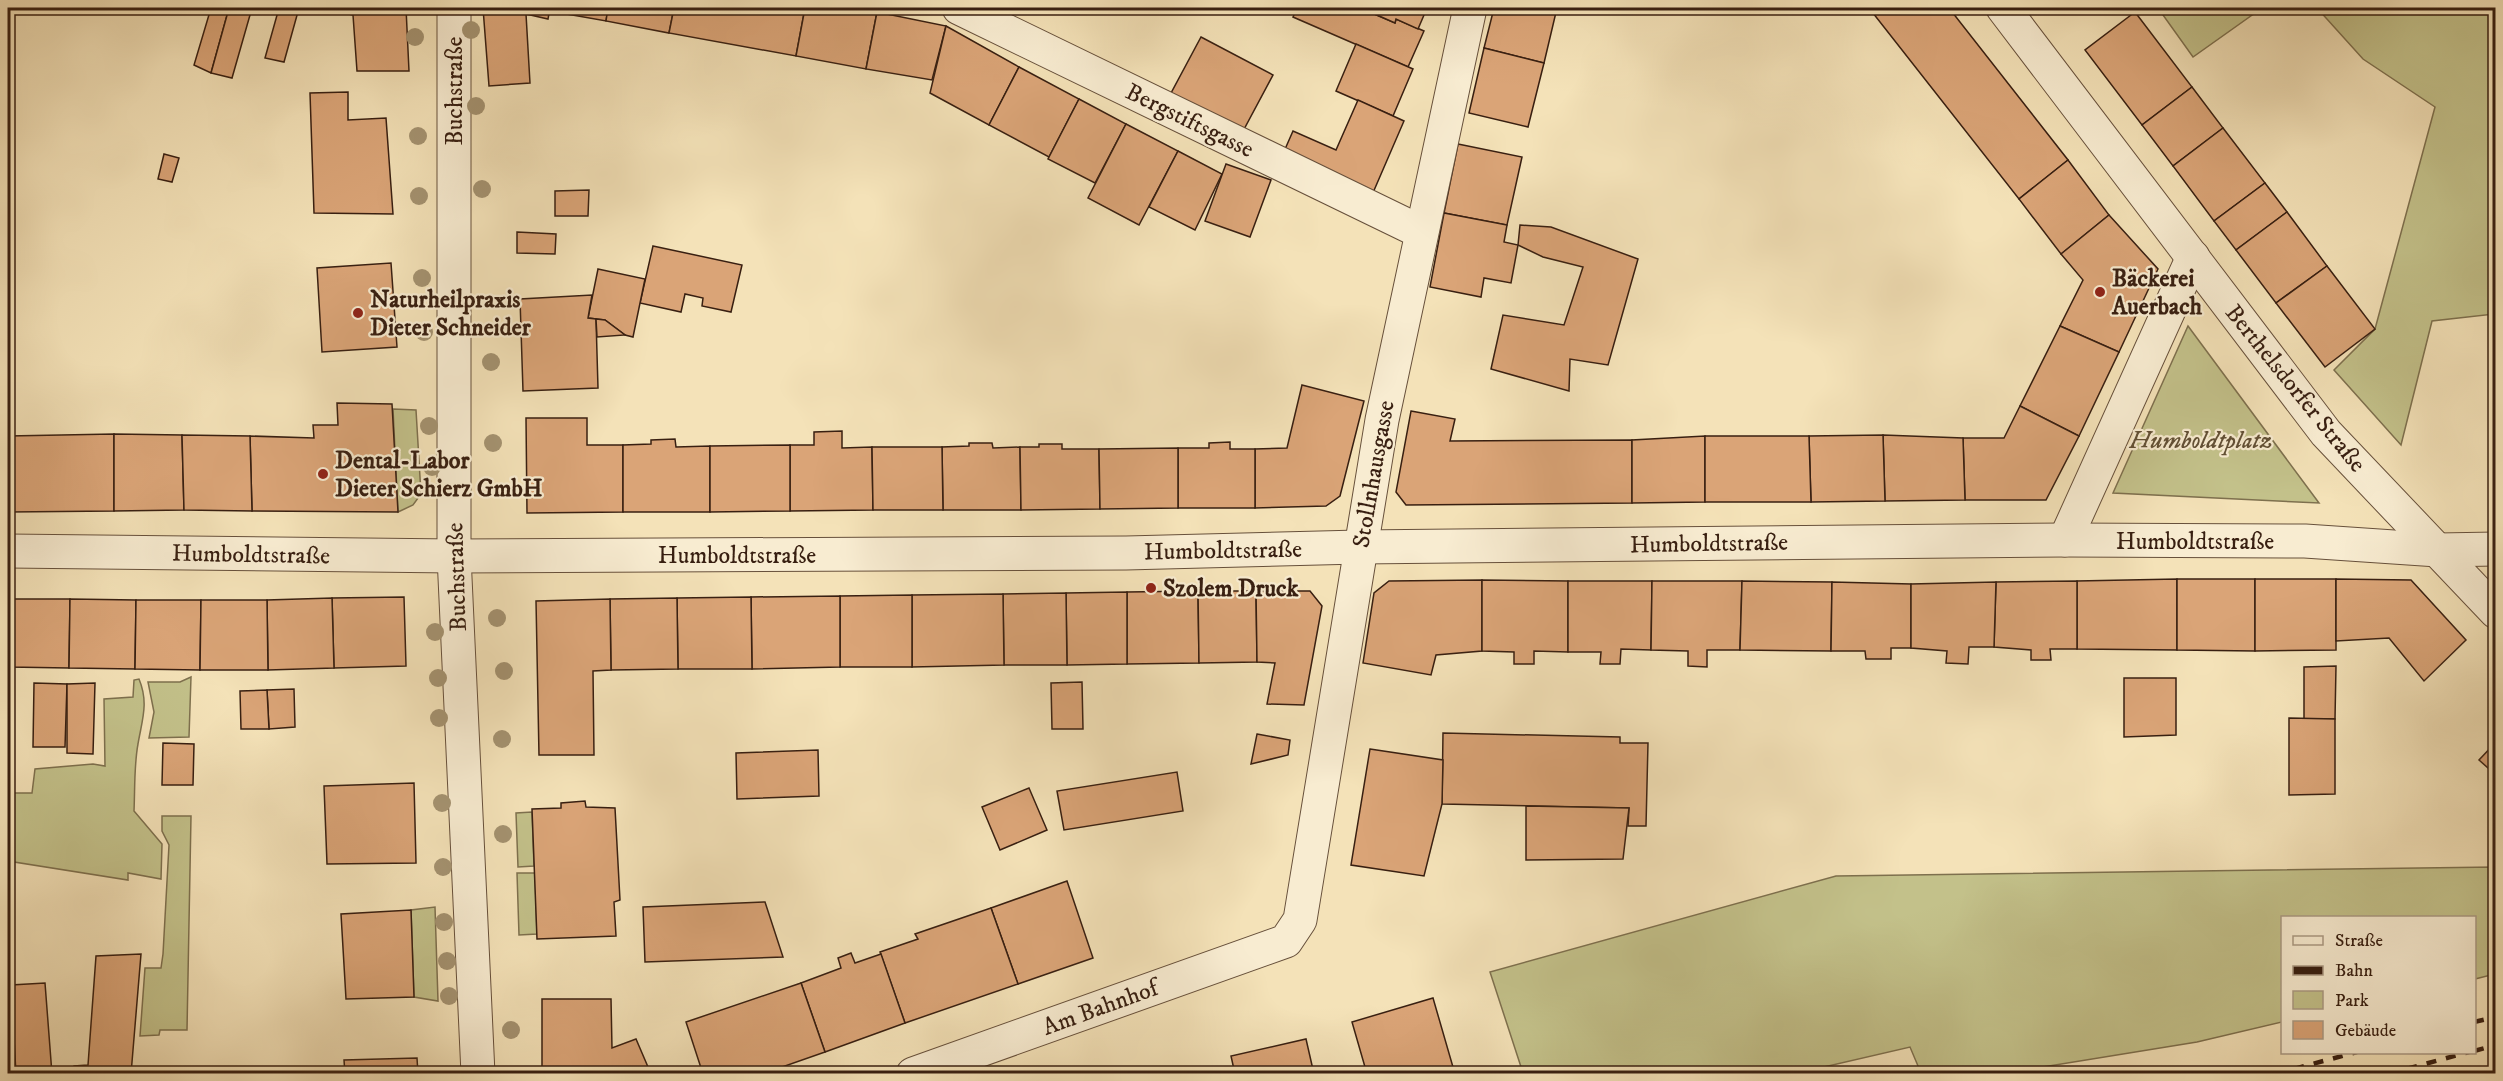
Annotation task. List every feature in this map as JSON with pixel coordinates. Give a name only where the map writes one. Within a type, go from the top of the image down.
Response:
[{"type":"street","name":"Buchstraße","points":[[454,8],[454,556],[478,1074]]},
{"type":"street","name":"Bergstiftsgasse","points":[[959,8],[1421,232]]},
{"type":"street","name":"Stollnhausgasse","points":[[1286,941],[1300,920],[1359,547],[1382,420],[1470,8]]},
{"type":"street","name":"Berthelsdorfer Straße","points":[[2003,8],[2326,433],[2496,612]]},
{"type":"street","points":[[2065,540],[2193,257]]},
{"type":"street","name":"Humboldtstraße","points":[[8,551],[454,556],[1114,553],[1359,547],[2065,540],[2305,541],[2438,550],[2496,549]]},
{"type":"street","name":"Am Bahnhof","points":[[913,1074],[1286,941]]},
{"type":"green space","points":[[2158,8],[2262,8],[2193,57]]},
{"type":"green space","points":[[2317,8],[2495,8],[2495,318],[2494,314],[2432,321],[2401,445],[2334,370],[2375,329],[2435,107],[2363,59]]},
{"type":"green space","name":"Humboldtplatz","points":[[2188,326],[2319,503],[2113,493]]},
{"type":"green space","points":[[393,409],[416,410],[421,494],[413,505],[398,512]]},
{"type":"green space","points":[[191,677],[189,737],[149,738],[154,712],[148,682],[180,682]]},
{"type":"green space","points":[[139,679],[144,704],[136,760],[134,811],[162,844],[161,879],[128,873],[128,880],[8,861],[8,793],[32,793],[35,769],[93,764],[105,766],[104,699],[133,697],[134,680]]},
{"type":"green space","points":[[532,812],[534,866],[518,867],[516,813]]},
{"type":"green space","points":[[162,816],[191,816],[187,1030],[160,1030],[159,1035],[140,1036],[145,968],[161,968],[163,954],[169,845],[162,831]]},
{"type":"green space","points":[[2495,867],[2495,974],[2476,979],[2476,916],[2281,916],[2281,1022],[2197,1042],[2006,1073],[1921,1073],[1910,1047],[1798,1073],[1523,1073],[1490,972],[1836,876]]},
{"type":"green space","points":[[517,873],[535,873],[537,934],[519,935]]},
{"type":"green space","points":[[435,907],[438,1001],[414,997],[411,910]]},
{"type":"building","points":[[211,8],[229,8],[211,73],[194,65]]},
{"type":"building","points":[[229,8],[252,8],[232,78],[211,73]]},
{"type":"building","points":[[279,8],[299,8],[284,62],[265,58]]},
{"type":"building","points":[[334,8],[406,8],[409,71],[357,71],[353,15],[334,11]]},
{"type":"building","points":[[483,8],[550,8],[548,19],[526,14],[530,83],[489,86]]},
{"type":"building","points":[[550,8],[608,8],[606,21],[550,11]]},
{"type":"building","points":[[608,8],[674,8],[669,33],[606,21]]},
{"type":"building","points":[[674,8],[805,8],[796,56],[669,33]]},
{"type":"building","points":[[805,8],[853,8],[877,12],[866,69],[796,56]]},
{"type":"building","points":[[1297,8],[1360,8],[1395,23],[1396,19],[1424,31],[1408,67],[1293,17]]},
{"type":"building","points":[[1361,8],[1427,8],[1418,29],[1396,19],[1395,23]]},
{"type":"building","points":[[1494,8],[1557,8],[1544,63],[1484,48]]},
{"type":"building","points":[[1869,8],[1949,8],[2068,160],[2019,199]]},
{"type":"building","points":[[877,12],[946,26],[932,80],[866,69]]},
{"type":"building","points":[[2135,12],[2192,87],[2142,125],[2085,50]]},
{"type":"building","points":[[946,26],[1019,67],[989,125],[930,93]]},
{"type":"building","points":[[1201,37],[1273,75],[1242,133],[1170,95]]},
{"type":"building","points":[[1356,44],[1413,69],[1393,116],[1336,91]]},
{"type":"building","points":[[1484,48],[1544,63],[1528,127],[1469,113]]},
{"type":"building","points":[[1019,67],[1079,99],[1049,157],[989,125]]},
{"type":"building","points":[[2192,87],[2223,128],[2173,166],[2142,125]]},
{"type":"building","points":[[348,92],[348,120],[386,118],[393,214],[314,213],[310,93]]},
{"type":"building","points":[[1079,99],[1126,124],[1095,183],[1048,159]]},
{"type":"building","points":[[1358,100],[1404,121],[1372,195],[1282,156],[1293,131],[1336,150]]},
{"type":"building","points":[[1126,124],[1178,151],[1139,225],[1088,198]]},
{"type":"building","points":[[2223,128],[2265,183],[2214,221],[2173,166]]},
{"type":"building","points":[[1458,144],[1522,157],[1507,225],[1444,213]]},
{"type":"building","points":[[1178,151],[1222,174],[1195,230],[1149,207]]},
{"type":"building","points":[[164,154],[179,158],[172,182],[158,179]]},
{"type":"building","points":[[2068,160],[2109,215],[2061,254],[2019,199]]},
{"type":"building","points":[[1226,164],[1271,180],[1250,237],[1205,221]]},
{"type":"building","points":[[2265,183],[2287,212],[2236,250],[2214,221]]},
{"type":"building","points":[[589,190],[588,216],[555,216],[555,191]]},
{"type":"building","points":[[2287,212],[2327,266],[2276,303],[2236,250]]},
{"type":"building","points":[[1444,213],[1507,225],[1504,242],[1518,245],[1511,283],[1484,278],[1481,297],[1430,287]]},
{"type":"building","points":[[2109,215],[2158,269],[2119,352],[2060,326],[2083,280],[2061,254]]},
{"type":"building","points":[[1520,225],[1551,227],[1638,259],[1608,365],[1570,359],[1569,391],[1491,369],[1503,315],[1564,325],[1583,267],[1543,257],[1518,245]]},
{"type":"building","points":[[517,232],[556,234],[555,254],[517,253]]},
{"type":"building","points":[[653,246],[742,265],[731,312],[702,306],[703,298],[685,294],[681,312],[640,303]]},
{"type":"building","points":[[391,263],[397,347],[322,352],[317,268]]},
{"type":"building","points":[[2327,266],[2375,329],[2325,367],[2276,303]]},
{"type":"building","points":[[598,269],[645,279],[633,337],[625,335],[605,320],[588,318]]},
{"type":"building","points":[[592,295],[588,318],[596,319],[598,388],[523,391],[520,299]]},
{"type":"building","points":[[596,319],[605,320],[625,335],[597,337]]},
{"type":"building","points":[[2060,326],[2119,352],[2079,436],[2020,406]]},
{"type":"building","points":[[1302,385],[1364,401],[1340,496],[1326,506],[1255,508],[1255,449],[1287,448]]},
{"type":"building","name":"Dental-Labor Dieter Schierz GmbH","points":[[337,403],[392,404],[398,512],[252,511],[250,436],[314,438],[313,425],[338,425]]},
{"type":"building","points":[[2020,406],[2079,436],[2046,500],[1965,500],[1963,438],[2004,438]]},
{"type":"building","points":[[1411,411],[1455,419],[1450,441],[1632,440],[1632,503],[1406,505],[1396,492]]},
{"type":"building","points":[[526,418],[587,418],[587,445],[623,445],[623,512],[527,513]]},
{"type":"building","points":[[842,431],[842,448],[872,447],[873,510],[790,511],[790,445],[814,445],[814,432]]},
{"type":"building","points":[[114,434],[114,511],[8,512],[8,436]]},
{"type":"building","points":[[114,434],[182,435],[184,510],[114,511]]},
{"type":"building","points":[[182,435],[250,436],[252,511],[184,510]]},
{"type":"building","points":[[1883,435],[1963,438],[1965,500],[1885,501]]},
{"type":"building","points":[[1883,435],[1885,501],[1811,502],[1809,436]]},
{"type":"building","points":[[1705,436],[1705,502],[1632,503],[1632,440]]},
{"type":"building","points":[[1705,436],[1809,436],[1811,502],[1705,502]]},
{"type":"building","points":[[675,439],[676,447],[710,446],[710,512],[623,512],[623,445],[651,444],[651,440]]},
{"type":"building","points":[[1230,442],[1230,449],[1255,449],[1255,508],[1178,508],[1178,448],[1209,448],[1209,443]]},
{"type":"building","points":[[969,443],[992,443],[993,448],[1020,447],[1021,510],[943,510],[942,447],[969,446]]},
{"type":"building","points":[[1039,444],[1062,444],[1062,449],[1099,449],[1100,509],[1021,510],[1020,447],[1039,447]]},
{"type":"building","points":[[790,445],[790,511],[710,512],[710,446]]},
{"type":"building","points":[[872,447],[942,447],[943,510],[873,510]]},
{"type":"building","points":[[1178,448],[1178,508],[1100,509],[1099,449]]},
{"type":"building","points":[[2177,579],[2177,650],[2077,649],[2077,581]]},
{"type":"building","points":[[2177,579],[2255,579],[2255,651],[2177,650]]},
{"type":"building","points":[[2255,579],[2336,579],[2336,650],[2255,651]]},
{"type":"building","points":[[2336,579],[2411,580],[2466,640],[2424,681],[2389,638],[2336,641]]},
{"type":"building","points":[[1482,580],[1482,651],[1436,655],[1431,675],[1363,663],[1374,593],[1389,581]]},
{"type":"building","points":[[1482,580],[1568,581],[1568,652],[1534,651],[1534,664],[1514,664],[1514,652],[1482,651]]},
{"type":"building","points":[[1568,581],[1652,581],[1651,650],[1621,649],[1620,664],[1600,664],[1601,652],[1568,652]]},
{"type":"building","points":[[1652,581],[1742,581],[1740,650],[1707,650],[1707,667],[1688,666],[1688,651],[1651,650]]},
{"type":"building","points":[[1742,581],[1832,582],[1831,651],[1740,650]]},
{"type":"building","points":[[2077,581],[2077,649],[2050,649],[2051,660],[2031,660],[2031,650],[1994,647],[1996,582]]},
{"type":"building","points":[[1832,582],[1911,584],[1911,648],[1891,648],[1891,659],[1866,659],[1865,651],[1831,651]]},
{"type":"building","points":[[1996,582],[1994,647],[1969,647],[1968,664],[1946,663],[1947,651],[1911,648],[1911,584]]},
{"type":"building","points":[[1198,591],[1199,663],[1127,664],[1127,592]]},
{"type":"building","points":[[1198,591],[1256,591],[1257,662],[1199,663]]},
{"type":"building","points":[[1256,591],[1310,591],[1322,606],[1304,705],[1267,704],[1275,663],[1257,662]]},
{"type":"building","points":[[1127,592],[1127,664],[1067,665],[1066,593]]},
{"type":"building","points":[[1066,593],[1067,665],[1004,665],[1003,594]]},
{"type":"building","points":[[1003,594],[1004,665],[912,667],[912,595]]},
{"type":"building","points":[[912,595],[912,667],[840,667],[840,596]]},
{"type":"building","points":[[840,596],[840,667],[752,669],[751,597]]},
{"type":"building","points":[[404,597],[406,666],[334,668],[332,598]]},
{"type":"building","points":[[751,597],[752,669],[678,669],[677,598]]},
{"type":"building","points":[[332,598],[334,668],[268,670],[267,600]]},
{"type":"building","points":[[677,598],[678,669],[611,670],[610,599]]},
{"type":"building","points":[[8,599],[70,599],[69,668],[8,667]]},
{"type":"building","points":[[70,599],[136,600],[135,669],[69,668]]},
{"type":"building","points":[[610,599],[611,670],[593,671],[594,755],[539,755],[536,601]]},
{"type":"building","points":[[136,600],[201,600],[200,670],[135,669]]},
{"type":"building","points":[[201,600],[267,600],[268,670],[200,670]]},
{"type":"building","points":[[2336,666],[2335,719],[2304,719],[2304,667]]},
{"type":"building","points":[[2124,678],[2176,678],[2176,735],[2124,737]]},
{"type":"building","points":[[1082,682],[1083,729],[1052,729],[1051,683]]},
{"type":"building","points":[[34,683],[67,684],[65,747],[33,747]]},
{"type":"building","points":[[95,683],[93,754],[67,753],[67,684]]},
{"type":"building","points":[[294,689],[295,727],[269,729],[267,690]]},
{"type":"building","points":[[267,690],[269,729],[241,729],[240,691]]},
{"type":"building","points":[[2289,718],[2335,719],[2335,794],[2289,795]]},
{"type":"building","points":[[1443,733],[1620,737],[1620,743],[1648,743],[1646,826],[1628,826],[1629,808],[1442,804]]},
{"type":"building","points":[[1257,734],[1290,740],[1288,755],[1251,764]]},
{"type":"building","points":[[2496,742],[2496,775],[2479,760]]},
{"type":"building","points":[[163,743],[194,744],[193,785],[162,785]]},
{"type":"building","points":[[1370,749],[1443,760],[1442,804],[1424,876],[1351,865]]},
{"type":"building","points":[[818,750],[819,796],[737,799],[736,753]]},
{"type":"building","points":[[1177,772],[1183,811],[1064,830],[1057,791]]},
{"type":"building","points":[[414,783],[416,863],[327,864],[324,786]]},
{"type":"building","points":[[1029,788],[1047,830],[1000,850],[982,807]]},
{"type":"building","points":[[585,801],[586,807],[615,808],[620,900],[614,902],[616,936],[537,939],[532,809],[561,808],[561,803]]},
{"type":"building","points":[[1526,806],[1629,808],[1623,859],[1526,860]]},
{"type":"building","points":[[1067,881],[1093,958],[1018,984],[991,908]]},
{"type":"building","points":[[765,902],[783,957],[645,962],[643,907]]},
{"type":"building","points":[[991,908],[1018,984],[905,1023],[880,952],[918,939],[915,934]]},
{"type":"building","points":[[411,910],[414,997],[346,999],[341,914]]},
{"type":"building","points":[[8,950],[11,985],[16,1074],[8,1074]]},
{"type":"building","points":[[851,953],[855,963],[881,954],[905,1023],[825,1052],[801,983],[841,968],[838,958]]},
{"type":"building","points":[[141,954],[131,1074],[71,1074],[74,1066],[88,1065],[96,956]]},
{"type":"building","points":[[45,983],[52,1074],[16,1074],[11,985]]},
{"type":"building","points":[[801,983],[825,1052],[762,1074],[703,1074],[686,1022]]},
{"type":"building","points":[[1433,998],[1455,1074],[1367,1074],[1352,1022]]},
{"type":"building","points":[[542,999],[611,999],[612,1048],[636,1039],[651,1074],[542,1074]]},
{"type":"building","points":[[1306,1039],[1314,1074],[1235,1074],[1231,1056]]},
{"type":"building","points":[[417,1058],[418,1074],[345,1074],[344,1060]]},
{"type":"railway","points":[[2476,1022],[2496,1017]]},
{"type":"railway","points":[[2476,1050],[2496,1045]]},
{"type":"railway","points":[[2275,1074],[2350,1054]]},
{"type":"railway","points":[[2388,1074],[2462,1054]]},
{"type":"place","name":"Bäckerei Auerbach","points":[[2100,292]]},
{"type":"place","name":"Naturheilpraxis Dieter Schneider","points":[[358,313]]},
{"type":"place","name":"Dental-Labor Dieter Schierz GmbH","points":[[323,474]]},
{"type":"place","name":"Szolem Druck","points":[[1151,588]]}]
